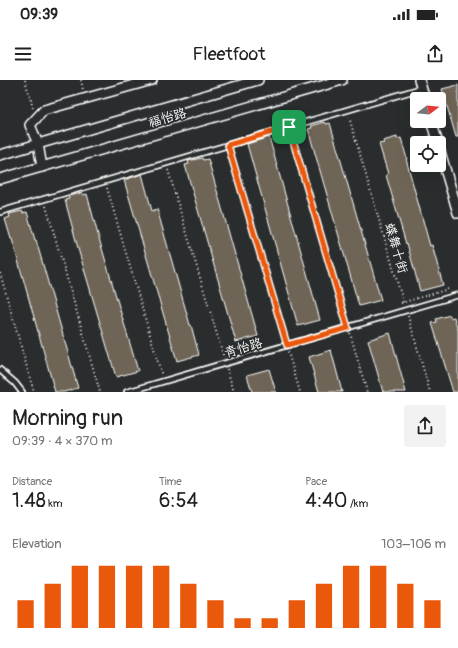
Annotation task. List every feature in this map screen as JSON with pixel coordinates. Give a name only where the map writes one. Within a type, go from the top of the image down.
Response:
[{"type":"street","points":[[42,167],[38,144],[30,125],[44,110],[152,80]]},
{"type":"street","name":"福怡路","points":[[0,155],[258,80]]},
{"type":"street","name":"福怡路","points":[[0,179],[342,80]]},
{"type":"street","points":[[446,172],[458,213]]},
{"type":"lane","points":[[0,212],[347,110],[420,84]]},
{"type":"lane","name":"青怡路","points":[[127,392],[458,295]]},
{"type":"lane","points":[[0,370],[15,383],[22,392]]},
{"type":"path","points":[[25,80],[36,118]]},
{"type":"path","name":"蝶舞十街","points":[[347,110],[402,302],[406,310],[430,392]]},
{"type":"path","points":[[289,127],[367,392]]},
{"type":"path","points":[[228,145],[300,392]]},
{"type":"path","points":[[166,163],[234,392]]},
{"type":"path","points":[[105,181],[164,381]]},
{"type":"path","points":[[44,199],[100,392]]},
{"type":"path","points":[[0,273],[34,392]]},
{"type":"path","points":[[402,302],[451,289]]},
{"type":"building","points":[[458,85],[458,137],[456,137],[446,103],[446,92],[443,92],[442,89]]},
{"type":"building","points":[[325,122],[326,124],[330,123],[381,300],[359,306],[308,129],[312,128],[311,126]]},
{"type":"building","points":[[269,137],[320,320],[298,326],[247,144]]},
{"type":"building","points":[[397,137],[397,139],[401,138],[430,246],[432,245],[443,285],[420,291],[386,175],[388,174],[379,144],[384,143],[383,141]]},
{"type":"building","points":[[202,158],[203,160],[208,159],[258,336],[236,342],[185,165],[189,164],[188,161]]},
{"type":"building","points":[[142,174],[152,211],[157,209],[199,355],[177,361],[124,180]]},
{"type":"building","points":[[82,193],[83,195],[87,194],[138,371],[116,377],[65,200],[69,199],[68,196]]},
{"type":"building","points":[[22,211],[23,213],[27,212],[36,240],[78,388],[64,392],[55,392],[5,219],[10,217],[9,214]]},
{"type":"building","points":[[450,315],[450,318],[454,317],[458,330],[458,392],[453,392],[432,323],[437,322],[436,319]]},
{"type":"building","points":[[390,333],[406,392],[383,392],[368,340]]},
{"type":"building","points":[[331,350],[342,392],[319,392],[309,357]]},
{"type":"building","points":[[269,369],[276,392],[252,392],[247,375]]},
{"type":"route","points":[[289,127],[348,328],[287,345],[228,145],[289,127]]}]
